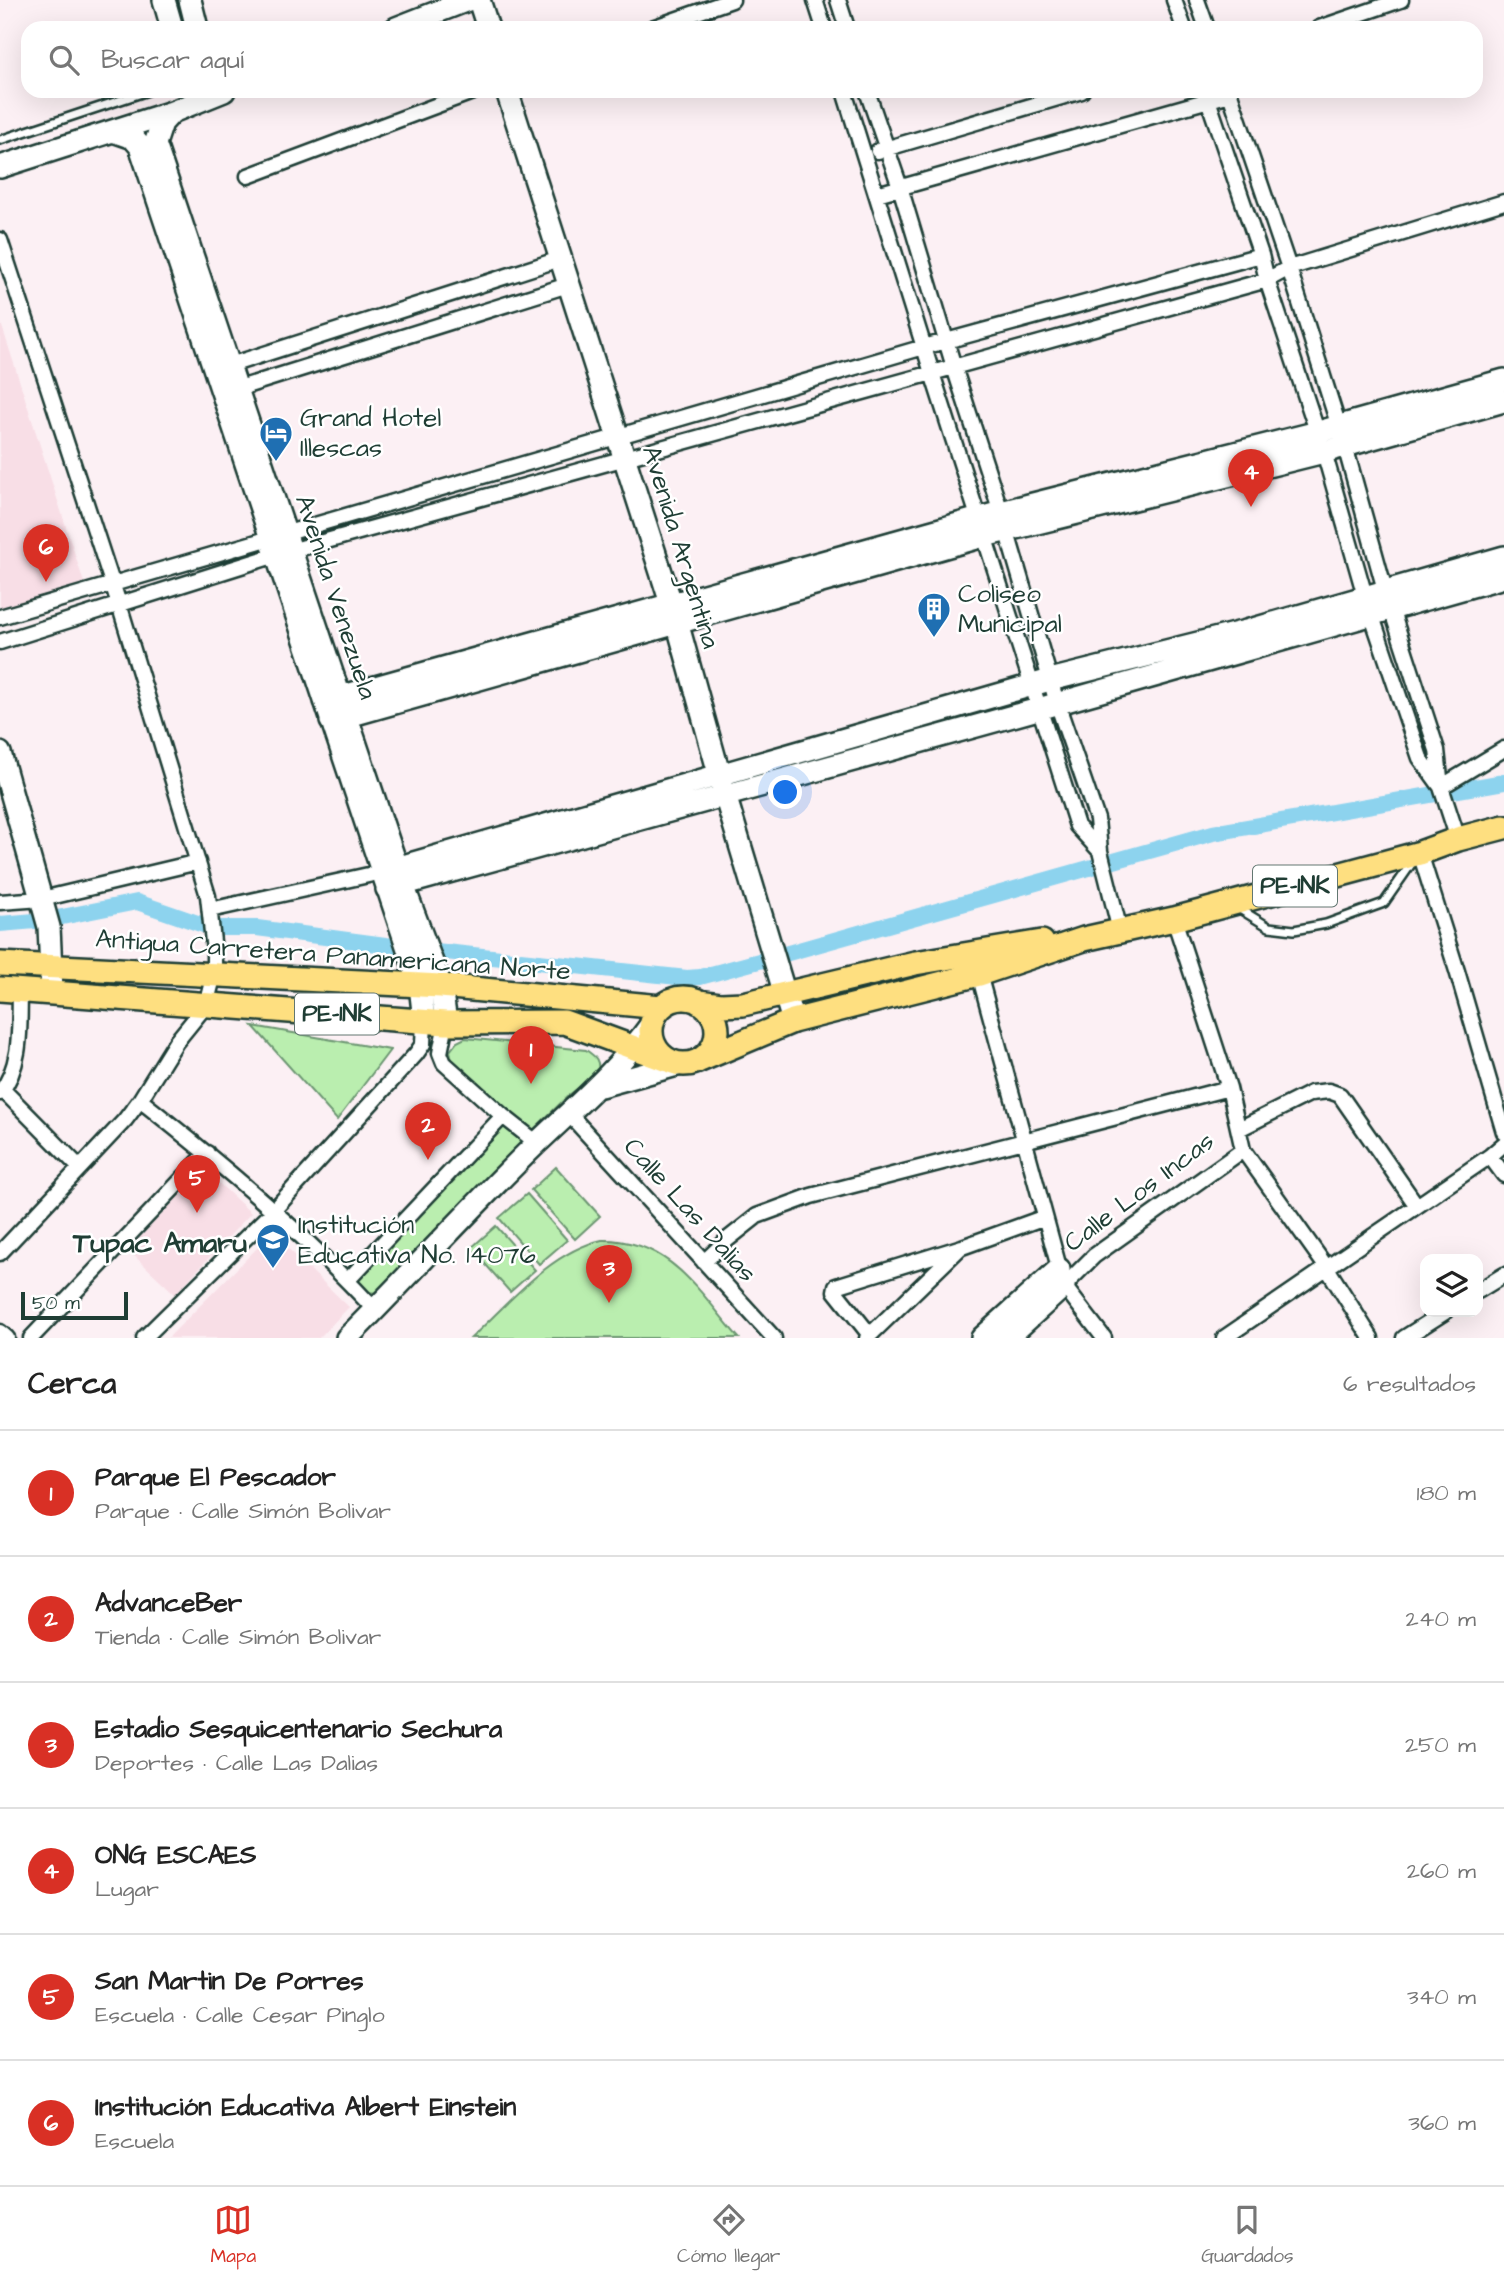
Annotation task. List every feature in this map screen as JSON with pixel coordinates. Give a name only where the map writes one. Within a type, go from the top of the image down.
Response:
[{"type":"main road","name":"PE-1NK","points":[[683,1061],[793,1021],[979,974],[1084,939],[1231,904],[1420,853],[1458,839],[1504,827]]},
{"type":"main road","name":"PE-1NK","points":[[657,1015],[679,999],[721,1005],[743,1004],[915,962],[1032,942],[1084,939]]},
{"type":"main road","name":"Antigua Carretera Panamericana Norte","points":[[0,964],[431,986],[657,1015]]},
{"type":"main road","name":"Antigua Carretera Panamericana Norte","points":[[10,989],[435,1022],[564,1022],[634,1048],[683,1061]]},
{"type":"main road","points":[[657,1015],[654,1044],[659,1053],[683,1061],[711,1050],[716,1036],[713,1017],[699,1002]]},
{"type":"street","points":[[164,0],[170,21]]},
{"type":"street","points":[[190,0],[195,21]]},
{"type":"street","points":[[414,21],[468,0]]},
{"type":"street","points":[[479,0],[486,21]]},
{"type":"street","points":[[672,21],[732,0]]},
{"type":"street","points":[[815,0],[822,21]]},
{"type":"street","points":[[838,0],[845,21]]},
{"type":"street","points":[[1174,0],[1182,21]]},
{"type":"street","points":[[1197,0],[1204,21]]},
{"type":"street","points":[[1340,21],[1401,0]]},
{"type":"street","points":[[248,176],[456,98]]},
{"type":"street","name":"Avenida Argentina","points":[[509,98],[674,614],[793,1021]]},
{"type":"street","points":[[846,98],[982,527],[1042,683]]},
{"type":"street","points":[[869,98],[900,187],[1004,521],[1077,826],[1100,851]]},
{"type":"street","points":[[864,155],[1058,98]]},
{"type":"street","points":[[877,194],[1200,98]]},
{"type":"street","points":[[1208,98],[1321,442],[1378,602],[1437,750],[1441,787],[1458,839]]},
{"type":"street","points":[[1232,98],[1342,436],[1378,602],[1420,758],[1441,787]]},
{"type":"street","points":[[0,167],[113,131],[184,102]]},
{"type":"street","name":"Avenida Venezuela","points":[[184,102],[162,123],[155,144],[229,391],[392,878],[431,986],[435,1022]]},
{"type":"street","name":"Avenida Venezuela","points":[[113,131],[132,138],[140,146],[222,368]]},
{"type":"street","points":[[0,617],[112,584],[281,545],[625,459],[1267,280],[1289,268],[1504,202]]},
{"type":"street","points":[[0,240],[119,604],[198,862],[211,910],[214,974],[206,1004],[176,1042],[125,1120],[0,1253]]},
{"type":"street","points":[[0,642],[119,604],[281,545],[618,438],[924,347],[1261,255]]},
{"type":"street","points":[[222,368],[559,260]]},
{"type":"street","points":[[229,391],[568,285]]},
{"type":"street","points":[[336,709],[1004,521],[1491,398],[1504,380]]},
{"type":"street","points":[[722,785],[1048,706],[1378,602],[1504,557]]},
{"type":"street","points":[[211,910],[392,878],[722,785],[1042,683],[1246,631],[1504,577]]},
{"type":"street","points":[[1048,706],[1097,819],[1100,851],[1120,931]]},
{"type":"street","points":[[1441,787],[1504,749]]},
{"type":"street","points":[[0,753],[49,927],[52,992]]},
{"type":"street","points":[[1420,853],[1504,1132]]},
{"type":"street","points":[[0,902],[42,899],[198,862]]},
{"type":"street","points":[[1174,919],[1228,1088],[1243,1150],[1326,1268],[1371,1338]]},
{"type":"street","points":[[979,974],[1061,1277],[1104,1338]]},
{"type":"street","points":[[10,989],[16,1058],[12,1073],[1,1091],[79,1167]]},
{"type":"street","points":[[346,1338],[537,1143],[602,1083],[634,1048],[657,1015]]},
{"type":"street","points":[[435,1022],[444,1063],[537,1143]]},
{"type":"street","points":[[144,1338],[272,1212],[416,1054],[435,1022]]},
{"type":"street","points":[[595,1033],[609,1064],[602,1083]]},
{"type":"street","points":[[602,1083],[683,1061]]},
{"type":"street","points":[[704,1262],[757,1216],[800,1200],[1228,1088]]},
{"type":"street","points":[[1238,1129],[1311,1093],[1329,1091],[1340,1094],[1417,1206]]},
{"type":"street","points":[[140,1100],[207,1153],[348,1280],[375,1310]]},
{"type":"street","name":"Calle Las Dalias","points":[[569,1114],[774,1338]]},
{"type":"street","points":[[348,1280],[503,1116]]},
{"type":"street","points":[[1224,1338],[1504,1144]]},
{"type":"street","name":"Calle Los Incas","points":[[1007,1338],[1061,1277],[1243,1150]]},
{"type":"street","points":[[31,1338],[207,1153]]},
{"type":"street","points":[[1490,1156],[1504,1175]]},
{"type":"street","points":[[961,1247],[869,1336],[835,1291],[836,1286],[961,1247],[1045,1217]]},
{"type":"street","points":[[1483,1288],[1504,1275]]},
{"type":"street","points":[[982,1338],[1061,1277]]},
{"type":"street","points":[[1404,1338],[1437,1317]]},
{"type":"street","points":[[0,1332],[7,1338]]},
{"type":"lane","points":[[0,140],[128,98]]},
{"type":"lane","points":[[1231,904],[1269,927],[1294,930],[1326,924],[1384,903],[1420,853]]},
{"type":"shaded area","points":[[0,320],[85,586],[0,609]]},
{"type":"shaded area","points":[[201,1172],[208,1173],[251,1213],[175,1294],[128,1250]]},
{"type":"shaded area","name":"Institución Educativa No. 14076","points":[[272,1233],[349,1307],[319,1338],[168,1338]]},
{"type":"green space","points":[[253,1026],[390,1050],[337,1120]]},
{"type":"green space","points":[[465,1038],[586,1050],[596,1059],[598,1073],[569,1095],[532,1131],[452,1060],[450,1051],[457,1042]]},
{"type":"green space","points":[[501,1122],[523,1143],[377,1293],[367,1292],[359,1283],[358,1277]]},
{"type":"green space","points":[[556,1167],[600,1216],[575,1239],[531,1190]]},
{"type":"green space","points":[[527,1194],[567,1240],[539,1264],[499,1218]]},
{"type":"green space","points":[[496,1226],[535,1270],[510,1292],[471,1248]]},
{"type":"green space","points":[[602,1240],[626,1242],[665,1258],[696,1287],[739,1338],[471,1338],[548,1267],[583,1246]]},
{"type":"waterway","points":[[0,924],[47,920],[137,902],[212,928],[257,928],[408,948],[687,978],[700,977],[1213,833],[1504,782]]},
{"type":"place","name":"Grand Hotel Illescas","points":[[276,463]]},
{"type":"place","name":"ONG ESCAES","points":[[1251,507]]},
{"type":"place","name":"Institución Educativa Albert Einstein","points":[[46,582]]},
{"type":"place","name":"Coliseo Municipal","points":[[934,639]]},
{"type":"place","name":"Parque El Pescador","points":[[531,1084]]},
{"type":"place","name":"AdvanceBer","points":[[428,1160]]},
{"type":"place","name":"San Martin De Porres","points":[[197,1213]]},
{"type":"place","name":"Institución Educativa No. 14076","points":[[273,1270]]},
{"type":"place","name":"Estadio Sesquicentenario Sechura","points":[[609,1303]]},
{"type":"district","name":"Tupac Amaru","points":[[160,1243]]}]
